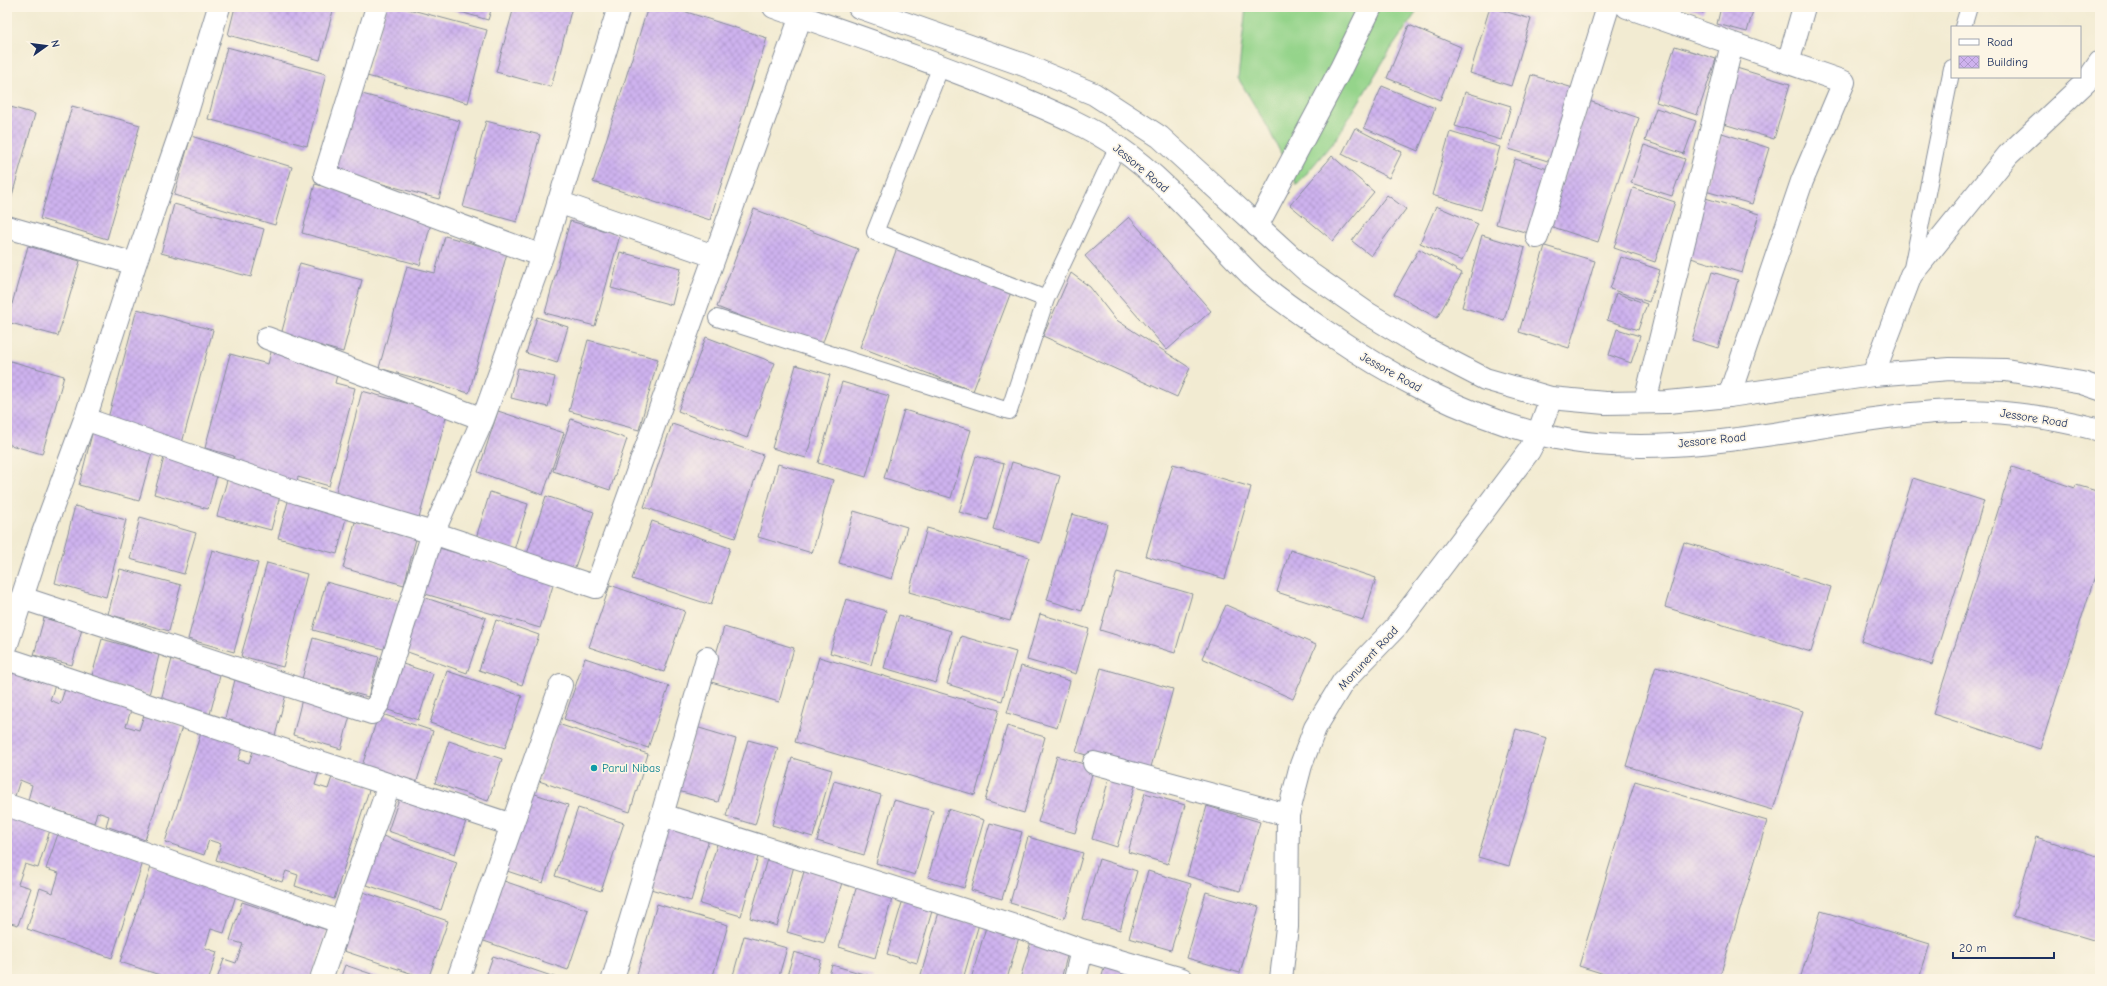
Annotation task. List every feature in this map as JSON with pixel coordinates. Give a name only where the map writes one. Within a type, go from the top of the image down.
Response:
[{"type":"street","points":[[7,644],[85,419],[134,264],[184,122],[219,7]]},
{"type":"street","points":[[377,7],[325,175],[542,256]]},
{"type":"street","points":[[22,598],[372,713],[378,702],[433,533],[483,418],[542,256],[619,7]]},
{"type":"street","name":"Jessore Road","points":[[774,7],[870,39],[941,66],[1064,116],[1118,146],[1159,180],[1259,282],[1311,322],[1373,364],[1444,401],[1538,434],[1596,444],[1655,445],[1746,437],[1935,412],[1986,411],[2041,417],[2100,430]]},
{"type":"street","points":[[859,7],[1024,65],[1094,94],[1160,137],[1308,272],[1368,313],[1423,347],[1485,379],[1551,398],[1605,403],[1645,402],[1728,396],[1873,375],[1950,369],[2006,370],[2082,384],[2100,389]]},
{"type":"street","points":[[1257,226],[1340,70],[1371,7]]},
{"type":"street","points":[[1537,237],[1608,7]]},
{"type":"street","points":[[1627,7],[1844,82],[1802,181],[1728,396]]},
{"type":"street","points":[[1788,63],[1804,7]]},
{"type":"street","points":[[85,419],[290,490],[433,533],[596,586],[801,16]]},
{"type":"street","points":[[1645,402],[1732,44]]},
{"type":"street","points":[[1873,375],[1911,275],[2008,155],[2087,81],[2100,62]]},
{"type":"street","points":[[558,202],[714,256]]},
{"type":"street","points":[[7,227],[134,264]]},
{"type":"street","points":[[267,338],[483,418]]},
{"type":"street","name":"Monunent Road","points":[[1281,979],[1287,927],[1288,815],[1301,765],[1315,728],[1329,702],[1343,682],[1396,627],[1529,451],[1538,434],[1551,398]]},
{"type":"street","points":[[612,979],[662,815],[707,658]]},
{"type":"street","points":[[7,659],[512,825]]},
{"type":"street","points":[[458,979],[561,685]]},
{"type":"street","points":[[1094,763],[1288,815]]},
{"type":"street","points":[[321,979],[389,785]]},
{"type":"street","points":[[7,805],[340,922]]},
{"type":"street","points":[[662,815],[1021,928],[1082,950],[1182,979]]},
{"type":"street","points":[[1075,979],[1082,950]]},
{"type":"lane","points":[[1963,26],[1969,7]]},
{"type":"lane","points":[[941,66],[875,232],[1046,299]]},
{"type":"lane","points":[[1911,275],[1951,73]]},
{"type":"lane","points":[[717,318],[1009,411],[1046,299],[1118,146]]},
{"type":"green space","points":[[1246,7],[1420,7],[1389,52],[1338,136],[1297,185],[1267,126],[1238,78]]},
{"type":"building","points":[[235,7],[334,7],[320,60],[228,35]]},
{"type":"building","points":[[386,7],[401,7],[487,30],[468,103],[367,76]]},
{"type":"building","points":[[443,7],[492,7],[488,20]]},
{"type":"building","points":[[514,7],[572,7],[551,87],[496,72]]},
{"type":"building","points":[[648,7],[671,7],[767,38],[710,220],[593,182]]},
{"type":"building","points":[[1490,7],[1531,19],[1511,86],[1470,73]]},
{"type":"building","points":[[1687,7],[1705,7],[1703,13]]},
{"type":"building","points":[[1721,7],[1754,7],[1747,32],[1717,24]]},
{"type":"building","points":[[1409,25],[1461,47],[1440,100],[1387,78]]},
{"type":"building","points":[[1675,46],[1716,59],[1697,115],[1656,102]]},
{"type":"building","points":[[227,47],[326,74],[307,146],[208,119]]},
{"type":"building","points":[[1733,67],[1790,84],[1774,139],[1717,122]]},
{"type":"building","points":[[1531,75],[1573,88],[1551,162],[1509,149]]},
{"type":"building","points":[[1382,86],[1435,108],[1418,151],[1364,128]]},
{"type":"building","points":[[355,92],[460,121],[439,199],[334,171]]},
{"type":"building","points":[[1465,92],[1511,106],[1501,140],[1455,126]]},
{"type":"building","points":[[1589,101],[1639,118],[1598,242],[1547,225]]},
{"type":"building","points":[[7,106],[35,114],[11,199],[7,198]]},
{"type":"building","points":[[72,106],[140,125],[107,239],[40,219]]},
{"type":"building","points":[[1656,108],[1696,121],[1684,154],[1645,141]]},
{"type":"building","points":[[486,121],[540,135],[517,222],[463,207]]},
{"type":"building","points":[[1355,128],[1402,152],[1389,178],[1342,154]]},
{"type":"building","points":[[1450,132],[1500,147],[1481,210],[1432,195]]},
{"type":"building","points":[[1722,133],[1769,148],[1752,204],[1705,191]]},
{"type":"building","points":[[191,136],[292,167],[275,225],[174,195]]},
{"type":"building","points":[[1644,145],[1685,159],[1672,196],[1631,183]]},
{"type":"building","points":[[1332,156],[1374,192],[1333,241],[1290,205]]},
{"type":"building","points":[[1515,159],[1551,170],[1532,234],[1496,224]]},
{"type":"building","points":[[315,184],[433,216],[420,265],[302,233]]},
{"type":"building","points":[[1633,188],[1675,202],[1655,262],[1614,248]]},
{"type":"building","points":[[1387,195],[1406,209],[1371,256],[1352,241]]},
{"type":"building","points":[[1702,197],[1759,214],[1742,273],[1684,256]]},
{"type":"building","points":[[174,204],[264,229],[251,277],[161,253]]},
{"type":"building","points":[[1436,206],[1478,224],[1462,261],[1420,243]]},
{"type":"building","points":[[754,209],[858,249],[821,347],[717,307]]},
{"type":"building","points":[[1129,217],[1211,311],[1167,350],[1085,256]]},
{"type":"building","points":[[570,221],[620,235],[595,326],[545,313]]},
{"type":"building","points":[[1482,235],[1525,248],[1504,320],[1462,307]]},
{"type":"building","points":[[445,236],[507,253],[469,393],[379,368],[407,266],[435,273]]},
{"type":"building","points":[[28,246],[80,261],[58,336],[7,322]]},
{"type":"building","points":[[1545,246],[1595,261],[1569,348],[1519,332]]},
{"type":"building","points":[[897,248],[1011,292],[973,391],[860,347]]},
{"type":"building","points":[[1419,249],[1462,273],[1437,318],[1394,294]]},
{"type":"building","points":[[620,252],[681,268],[672,305],[611,288]]},
{"type":"building","points":[[1621,257],[1660,270],[1649,302],[1610,289]]},
{"type":"building","points":[[300,263],[362,280],[343,352],[281,335]]},
{"type":"building","points":[[1712,272],[1738,280],[1718,348],[1692,340]]},
{"type":"building","points":[[1071,273],[1090,287],[1115,319],[1190,368],[1177,397],[1043,336]]},
{"type":"building","points":[[1616,293],[1647,304],[1638,330],[1607,320]]},
{"type":"building","points":[[137,309],[213,330],[182,443],[107,422]]},
{"type":"building","points":[[537,317],[568,327],[557,363],[526,353]]},
{"type":"building","points":[[1617,329],[1640,336],[1631,363],[1609,355]]},
{"type":"building","points":[[706,337],[775,363],[747,438],[678,411]]},
{"type":"building","points":[[588,340],[658,359],[639,430],[569,411]]},
{"type":"building","points":[[272,348],[339,367],[335,383],[355,388],[329,486],[298,477],[296,487],[231,470],[234,456],[205,448],[230,354],[268,364]]},
{"type":"building","points":[[7,360],[64,376],[42,454],[7,444]]},
{"type":"building","points":[[796,365],[830,375],[806,458],[772,448]]},
{"type":"building","points":[[518,368],[555,377],[548,407],[511,398]]},
{"type":"building","points":[[842,382],[889,396],[866,477],[818,463]]},
{"type":"building","points":[[362,391],[447,414],[418,522],[334,499]]},
{"type":"building","points":[[904,410],[971,430],[951,498],[884,478]]},
{"type":"building","points":[[498,411],[564,433],[543,495],[478,472]]},
{"type":"building","points":[[571,419],[627,439],[610,490],[553,471]]},
{"type":"building","points":[[672,424],[763,455],[735,538],[644,507]]},
{"type":"building","points":[[93,430],[154,446],[139,501],[79,485]]},
{"type":"building","points":[[165,454],[219,468],[208,509],[154,494]]},
{"type":"building","points":[[976,456],[1004,464],[988,520],[959,512]]},
{"type":"building","points":[[1012,462],[1060,476],[1040,543],[993,529]]},
{"type":"building","points":[[778,464],[833,480],[812,553],[758,537]]},
{"type":"building","points":[[1173,464],[1251,487],[1225,579],[1146,556]]},
{"type":"building","points":[[2012,467],[2075,488],[2076,485],[2100,492],[2100,560],[2040,749],[1933,714]]},
{"type":"building","points":[[229,473],[282,488],[271,530],[217,516]]},
{"type":"building","points":[[1913,478],[1984,501],[1932,665],[1861,641]]},
{"type":"building","points":[[490,492],[528,504],[514,550],[476,538]]},
{"type":"building","points":[[546,496],[594,512],[573,573],[526,557]]},
{"type":"building","points":[[289,498],[347,514],[337,554],[278,538]]},
{"type":"building","points":[[75,506],[126,520],[106,597],[55,583]]},
{"type":"building","points":[[854,511],[907,527],[892,579],[839,563]]},
{"type":"building","points":[[1072,514],[1107,524],[1082,611],[1047,600]]},
{"type":"building","points":[[140,517],[196,533],[184,574],[130,559]]},
{"type":"building","points":[[652,521],[730,548],[711,605],[632,579]]},
{"type":"building","points":[[355,522],[416,539],[404,585],[343,568]]},
{"type":"building","points":[[927,528],[1029,557],[1010,621],[909,592]]},
{"type":"building","points":[[1684,542],[1831,587],[1811,652],[1665,607]]},
{"type":"building","points":[[436,547],[554,582],[540,628],[422,593]]},
{"type":"building","points":[[212,550],[258,563],[234,652],[188,639]]},
{"type":"building","points":[[1290,550],[1376,578],[1363,620],[1277,592]]},
{"type":"building","points":[[267,563],[307,574],[283,667],[241,656]]},
{"type":"building","points":[[120,569],[181,585],[169,631],[108,614]]},
{"type":"building","points":[[1117,572],[1192,594],[1175,653],[1100,630]]},
{"type":"building","points":[[326,582],[400,602],[387,650],[313,630]]},
{"type":"building","points":[[610,585],[685,611],[664,672],[589,647]]},
{"type":"building","points":[[420,596],[486,618],[467,673],[402,650]]},
{"type":"building","points":[[846,599],[886,611],[871,665],[830,653]]},
{"type":"building","points":[[1226,605],[1316,645],[1293,699],[1202,658]]},
{"type":"building","points":[[1040,614],[1089,629],[1076,674],[1027,660]]},
{"type":"building","points":[[899,615],[951,631],[936,683],[884,668]]},
{"type":"building","points":[[44,618],[82,629],[72,665],[34,655]]},
{"type":"building","points":[[496,620],[539,635],[522,685],[479,670]]},
{"type":"building","points":[[724,627],[794,648],[779,702],[708,681]]},
{"type":"building","points":[[961,636],[1016,652],[1002,701],[947,684]]},
{"type":"building","points":[[313,638],[379,657],[368,697],[302,679]]},
{"type":"building","points":[[102,639],[159,655],[149,695],[91,679]]},
{"type":"building","points":[[819,657],[999,710],[975,795],[795,742]]},
{"type":"building","points":[[585,658],[669,686],[648,748],[564,719]]},
{"type":"building","points":[[172,659],[221,672],[210,714],[161,700]]},
{"type":"building","points":[[397,662],[433,674],[418,720],[382,708]]},
{"type":"building","points":[[1021,666],[1070,681],[1057,728],[1007,713]]},
{"type":"building","points":[[1656,666],[1803,711],[1773,810],[1626,766]]},
{"type":"building","points":[[1101,668],[1173,689],[1149,774],[1076,752]]},
{"type":"building","points":[[13,671],[55,685],[50,700],[60,704],[65,689],[131,710],[126,726],[139,730],[144,715],[182,727],[145,840],[106,826],[109,816],[97,812],[94,823],[28,800],[32,785],[20,780],[15,796],[7,793],[7,690]]},
{"type":"building","points":[[447,671],[522,696],[505,748],[430,723]]},
{"type":"building","points":[[236,676],[287,690],[274,740],[223,726]]},
{"type":"building","points":[[302,699],[351,712],[341,749],[293,735]]},
{"type":"building","points":[[379,713],[433,731],[415,787],[361,769]]},
{"type":"building","name":"Parul Nibas","points":[[558,724],[648,754],[630,812],[539,781]]},
{"type":"building","points":[[1007,726],[1045,737],[1024,813],[985,801]]},
{"type":"building","points":[[696,727],[736,739],[718,802],[678,791]]},
{"type":"building","points":[[1516,729],[1547,738],[1509,866],[1478,857]]},
{"type":"building","points":[[202,730],[244,744],[238,760],[249,763],[254,748],[320,769],[315,785],[328,789],[333,774],[370,787],[334,899],[295,886],[298,875],[286,871],[282,882],[216,860],[221,844],[209,840],[204,855],[165,842]]},
{"type":"building","points":[[748,740],[778,748],[755,825],[726,816]]},
{"type":"building","points":[[449,741],[502,759],[488,801],[435,783]]},
{"type":"building","points":[[1057,756],[1094,767],[1075,833],[1038,822]]},
{"type":"building","points":[[792,758],[832,770],[813,837],[772,825]]},
{"type":"building","points":[[1110,775],[1136,782],[1117,847],[1092,839]]},
{"type":"building","points":[[834,781],[881,795],[864,855],[817,841]]},
{"type":"building","points":[[1635,781],[1767,821],[1719,979],[1620,979],[1579,966]]},
{"type":"building","points":[[529,792],[568,805],[543,883],[504,870]]},
{"type":"building","points":[[401,793],[468,815],[455,854],[388,831]]},
{"type":"building","points":[[1145,793],[1185,805],[1168,864],[1128,852]]},
{"type":"building","points":[[894,800],[933,811],[915,875],[876,863]]},
{"type":"building","points":[[1207,806],[1260,822],[1240,891],[1187,876]]},
{"type":"building","points":[[578,808],[624,823],[601,891],[555,876]]},
{"type":"building","points":[[948,809],[984,820],[964,888],[928,877]]},
{"type":"building","points":[[7,812],[51,827],[38,868],[25,864],[18,884],[31,888],[18,925],[7,922]]},
{"type":"building","points":[[663,821],[710,835],[691,901],[644,887]]},
{"type":"building","points":[[990,823],[1022,832],[1002,899],[971,890]]},
{"type":"building","points":[[59,831],[144,859],[112,958],[27,929],[40,888],[53,893],[59,873],[46,869]]},
{"type":"building","points":[[377,834],[457,862],[441,910],[361,883]]},
{"type":"building","points":[[719,837],[760,850],[741,916],[700,904]]},
{"type":"building","points":[[1028,837],[1083,853],[1064,919],[1010,903]]},
{"type":"building","points":[[2036,837],[2100,857],[2100,942],[2013,916]]},
{"type":"building","points":[[769,852],[796,859],[777,926],[750,918]]},
{"type":"building","points":[[1099,859],[1137,871],[1120,930],[1082,919]]},
{"type":"building","points":[[152,864],[237,892],[224,933],[211,929],[205,948],[217,952],[209,979],[172,979],[120,962]]},
{"type":"building","points":[[805,868],[843,879],[824,943],[787,932]]},
{"type":"building","points":[[1148,871],[1191,884],[1171,950],[1129,938]]},
{"type":"building","points":[[501,880],[588,910],[568,970],[481,940]]},
{"type":"building","points":[[858,882],[894,892],[875,958],[839,947]]},
{"type":"building","points":[[363,892],[448,921],[428,979],[344,951]]},
{"type":"building","points":[[1206,892],[1259,907],[1240,973],[1187,958]]},
{"type":"building","points":[[904,896],[934,904],[917,963],[887,954]]},
{"type":"building","points":[[242,902],[327,930],[311,979],[217,979],[224,959],[236,963],[243,944],[230,940]]},
{"type":"building","points":[[657,904],[728,925],[712,979],[636,978]]},
{"type":"building","points":[[1821,911],[1930,944],[1919,979],[1800,979]]},
{"type":"building","points":[[939,912],[979,924],[963,979],[920,978]]},
{"type":"building","points":[[986,927],[1019,937],[1007,979],[971,979]]},
{"type":"building","points":[[744,936],[787,948],[778,979],[732,979]]},
{"type":"building","points":[[1032,938],[1069,949],[1061,979],[1020,979]]},
{"type":"building","points":[[794,952],[821,960],[816,979],[786,979]]},
{"type":"building","points":[[493,956],[560,979],[485,979]]},
{"type":"building","points":[[1106,962],[1156,979],[1101,979]]},
{"type":"building","points":[[345,965],[386,979],[340,979]]},
{"type":"building","points":[[832,965],[874,977],[874,979],[828,979]]},
{"type":"place","name":"Parul Nibas","points":[[594,768]]}]
